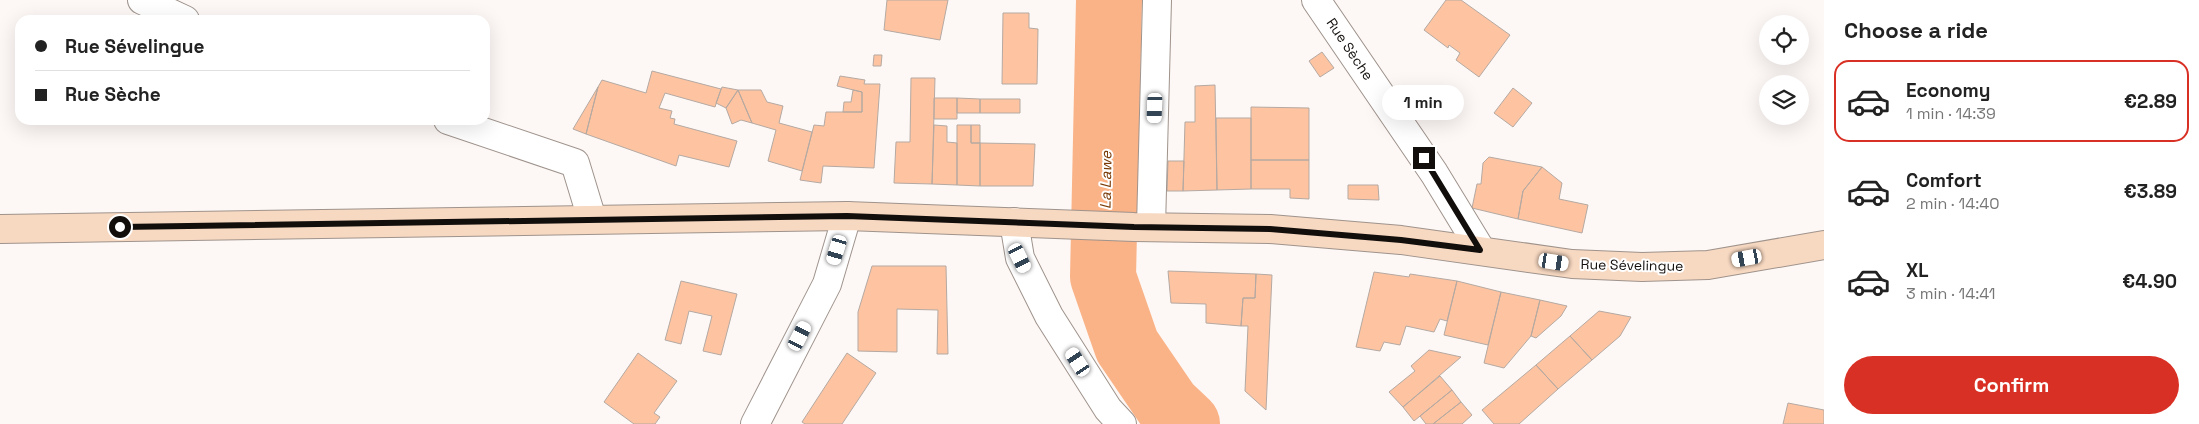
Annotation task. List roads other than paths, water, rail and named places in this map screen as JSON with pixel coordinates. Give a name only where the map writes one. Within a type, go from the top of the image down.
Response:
[{"type":"main road","name":"Rue Sévelingue","points":[[0,229],[847,216],[1143,227],[1270,229],[1401,240],[1572,264],[1642,267],[1708,265],[1824,245]]},
{"type":"street","points":[[142,0],[174,15]]},
{"type":"street","points":[[1143,227],[1157,0]]},
{"type":"street","name":"Rue Sèche","points":[[1316,0],[1434,173],[1480,250]]},
{"type":"street","points":[[463,125],[575,163],[592,219]]},
{"type":"street","points":[[755,424],[827,284],[847,216]]},
{"type":"street","points":[[1014,222],[1020,258],[1049,316],[1108,409],[1122,424]]},
{"type":"waterway","name":"La Lawe","points":[[1109,0],[1103,277],[1127,346],[1168,406],[1187,424]]}]
